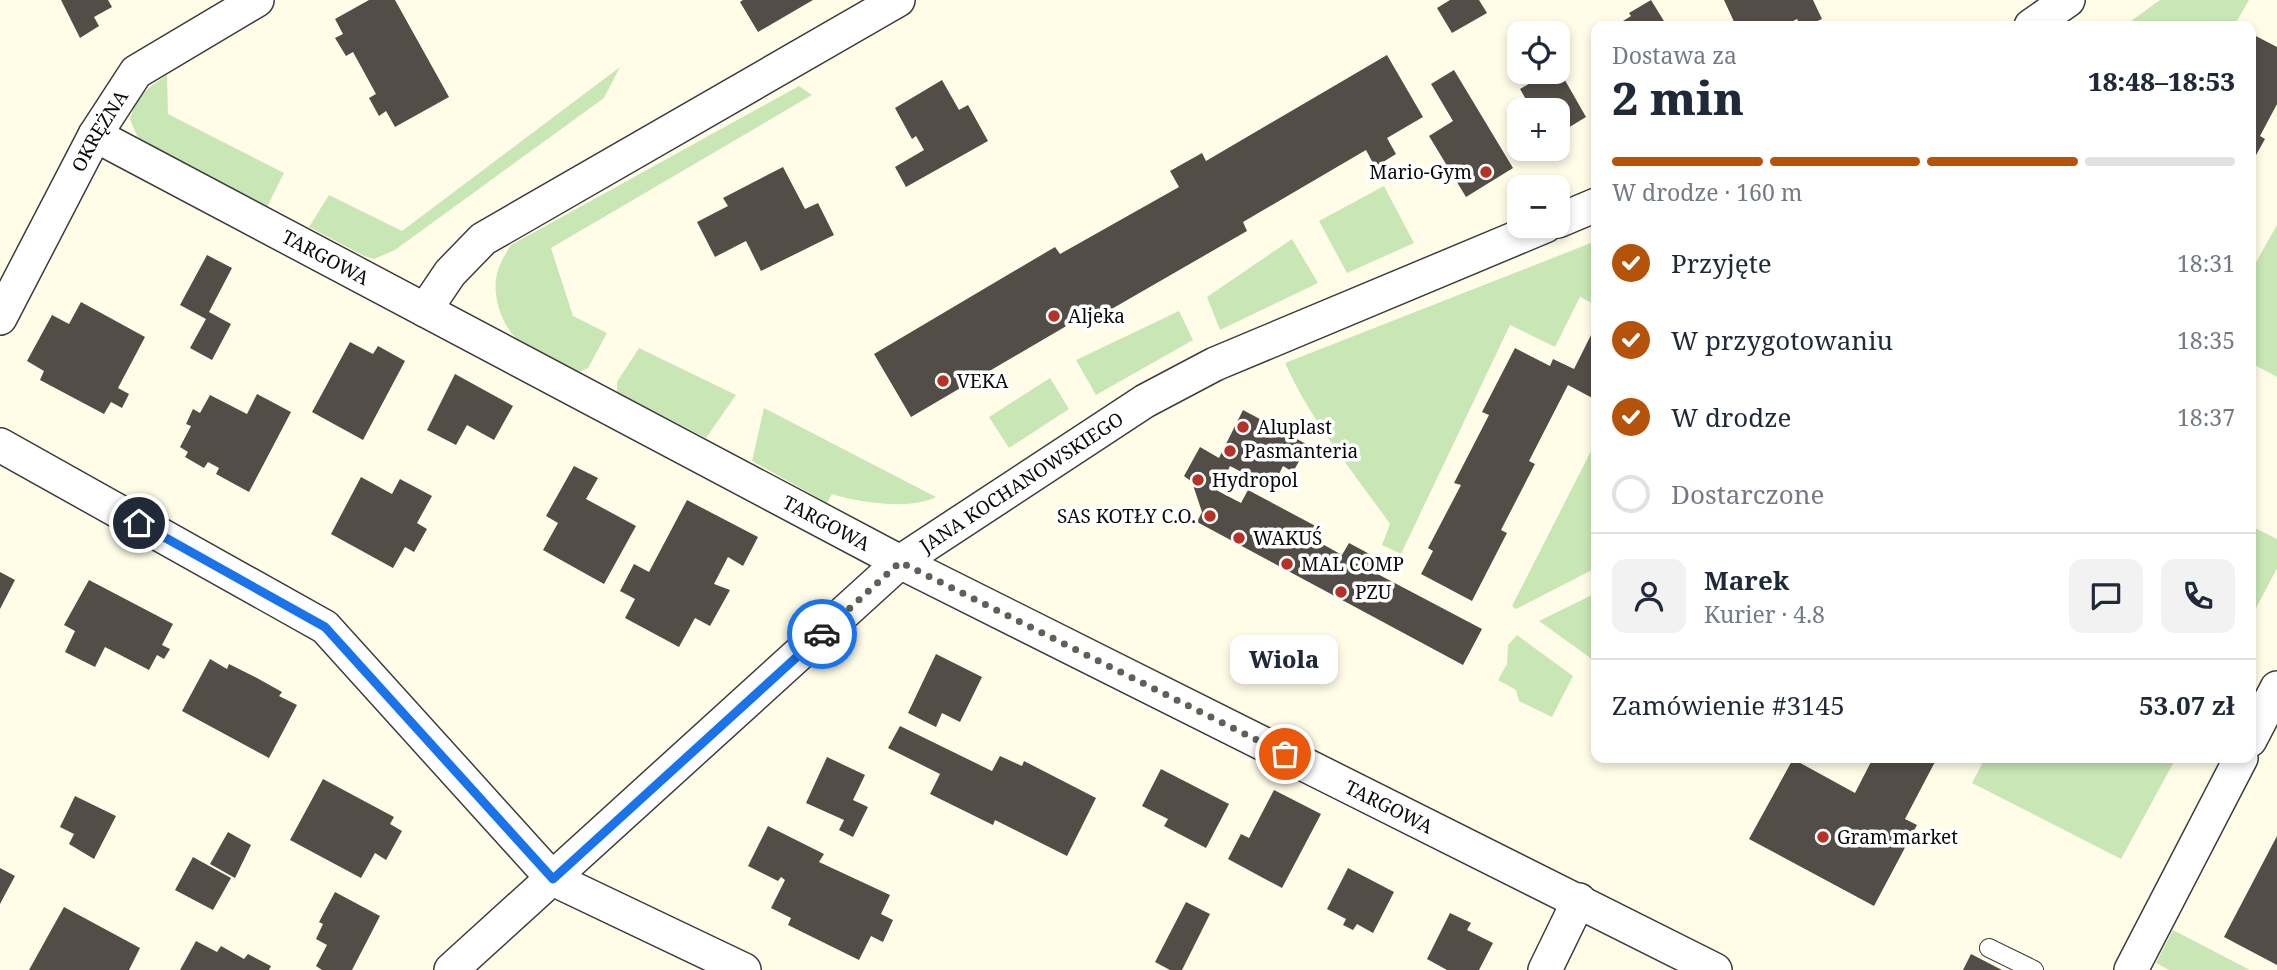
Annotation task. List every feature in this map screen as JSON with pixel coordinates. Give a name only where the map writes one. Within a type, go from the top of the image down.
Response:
[{"type":"street","name":"OKRĘŻNA","points":[[0,318],[95,135],[135,72],[257,0]]},
{"type":"street","points":[[425,310],[450,273],[483,239],[898,0]]},
{"type":"street","points":[[2038,21],[2068,0]]},
{"type":"street","name":"TARGOWA","points":[[95,135],[900,562],[1715,970]]},
{"type":"street","points":[[1570,216],[1591,207]]},
{"type":"street","name":"JANA KOCHANOWSKIEGO","points":[[451,970],[900,562],[1145,401],[1215,364],[1516,238]]},
{"type":"street","points":[[0,445],[325,627],[553,879],[744,970]]},
{"type":"street","points":[[2256,728],[2277,688]]},
{"type":"street","points":[[2131,970],[2238,763]]},
{"type":"street","points":[[1545,970],[1579,900]]},
{"type":"lane","points":[[1989,948],[2034,970]]},
{"type":"green space","points":[[2160,0],[2249,0],[2237,21],[2131,21]]},
{"type":"green space","points":[[620,67],[604,98],[395,250],[374,259],[309,227],[329,195],[402,231]]},
{"type":"green space","points":[[167,75],[168,114],[284,173],[267,207],[146,146],[137,136],[130,119],[136,104],[148,89]]},
{"type":"green space","points":[[799,86],[812,95],[551,248],[573,316],[607,333],[588,368],[579,372],[515,337],[505,323],[496,296],[496,279],[500,265],[511,245]]},
{"type":"green space","points":[[1384,186],[1414,243],[1347,273],[1319,221]]},
{"type":"green space","points":[[2277,225],[2277,377],[2256,366],[2256,262]]},
{"type":"green space","points":[[1292,239],[1318,283],[1220,330],[1207,297]]},
{"type":"green space","points":[[1591,243],[1591,302],[1580,297],[1555,347],[1510,325],[1401,554],[1382,545],[1390,524],[1320,426],[1285,363]]},
{"type":"green space","points":[[1179,311],[1193,340],[1096,395],[1076,360]]},
{"type":"green space","points":[[639,348],[736,395],[706,438],[617,392],[617,382]]},
{"type":"green space","points":[[1050,378],[1069,409],[1009,448],[989,417]]},
{"type":"green space","points":[[764,408],[936,497],[913,503],[885,504],[832,494],[827,503],[752,461]]},
{"type":"green space","points":[[1591,451],[1591,571],[1516,609],[1512,606]]},
{"type":"green space","points":[[2256,528],[2277,539],[2277,568],[2256,608]]},
{"type":"green space","points":[[1591,595],[1591,658],[1539,621]]},
{"type":"green space","points":[[1517,635],[1573,676],[1552,717],[1519,701],[1516,690],[1498,680],[1507,664],[1508,645]]},
{"type":"green space","points":[[1982,763],[2173,763],[2121,859],[1972,783]]},
{"type":"green space","points":[[2173,930],[2250,970],[2169,970],[2156,963]]},
{"type":"building","points":[[61,0],[108,0],[112,7],[94,17],[99,26],[80,38]]},
{"type":"building","points":[[369,0],[395,0],[449,97],[395,127],[386,111],[379,116],[369,98],[376,94],[353,52],[346,56],[335,38],[343,34],[335,19]]},
{"type":"building","points":[[813,0],[758,32],[740,2]]},
{"type":"building","points":[[1450,0],[1479,0],[1487,13],[1452,33],[1437,8]]},
{"type":"building","points":[[1651,0],[1664,21],[1623,21],[1631,16],[1629,13]]},
{"type":"building","points":[[1724,0],[1813,0],[1822,19],[1817,21],[1734,21]]},
{"type":"building","points":[[2256,36],[2277,47],[2277,104],[2260,136],[2265,139],[2256,155]]},
{"type":"building","points":[[1387,55],[1423,117],[1387,138],[1396,154],[1375,167],[1366,150],[1243,222],[1247,231],[1096,318],[1092,311],[911,417],[874,354],[1055,247],[1060,254],[1179,187],[1170,171],[1202,153],[1206,161]]},
{"type":"building","points":[[1454,70],[1513,168],[1466,197],[1429,136],[1453,121],[1431,84]]},
{"type":"building","points":[[942,80],[959,110],[968,105],[988,141],[906,187],[895,167],[924,150],[916,136],[912,139],[895,108]]},
{"type":"building","points":[[1529,84],[1567,84],[1586,117],[1570,127],[1570,98],[1525,98],[1520,89]]},
{"type":"building","points":[[783,167],[805,209],[818,203],[834,235],[761,271],[746,241],[715,257],[697,222],[728,206],[723,198]]},
{"type":"building","points":[[207,255],[232,268],[209,312],[231,324],[212,360],[190,348],[206,319],[180,305]]},
{"type":"building","points":[[81,302],[145,337],[118,388],[129,394],[122,408],[111,402],[104,414],[40,380],[44,371],[27,361],[52,315],[69,324]]},
{"type":"building","points":[[1591,335],[1591,397],[1568,385],[1529,461],[1535,464],[1501,530],[1507,533],[1472,601],[1421,574],[1433,551],[1428,548],[1461,485],[1454,483],[1489,415],[1482,412],[1515,348],[1550,366],[1553,359],[1574,369]]},
{"type":"building","points":[[350,342],[373,354],[378,346],[405,361],[363,440],[312,412]]},
{"type":"building","points":[[455,374],[513,406],[494,440],[467,425],[456,445],[427,430]]},
{"type":"building","points":[[257,394],[291,412],[249,492],[216,474],[219,468],[208,462],[204,468],[185,457],[188,452],[180,447],[191,426],[186,424],[193,409],[200,413],[210,395],[247,414]]},
{"type":"building","points":[[1243,410],[1308,445],[1293,472],[1283,466],[1272,488],[1230,466],[1218,491],[1241,503],[1248,490],[1323,530],[1317,541],[1342,555],[1349,543],[1377,558],[1370,570],[1482,629],[1463,665],[1197,522],[1202,512],[1192,482],[1184,476],[1200,447],[1219,458]]},
{"type":"building","points":[[574,466],[598,478],[586,499],[636,526],[604,584],[543,550],[558,523],[546,516]]},
{"type":"building","points":[[361,477],[392,494],[400,479],[432,496],[417,523],[427,529],[414,552],[405,547],[393,568],[331,534]]},
{"type":"building","points":[[687,500],[758,537],[743,566],[728,557],[714,584],[730,590],[710,626],[695,618],[679,647],[625,618],[635,599],[620,591],[634,564],[649,572]]},
{"type":"building","points":[[0,572],[15,580],[0,609]]},
{"type":"building","points":[[89,580],[173,624],[162,645],[170,649],[164,659],[157,655],[149,670],[105,647],[95,667],[65,652],[75,631],[64,625]]},
{"type":"building","points":[[936,654],[982,677],[960,722],[942,713],[936,727],[908,713]]},
{"type":"building","points":[[210,659],[227,669],[229,664],[257,678],[282,692],[279,696],[297,705],[269,758],[182,711]]},
{"type":"building","points":[[900,726],[992,771],[1000,756],[1022,766],[1024,761],[1096,798],[1067,856],[995,820],[993,825],[930,794],[940,774],[888,748]]},
{"type":"building","points":[[827,757],[865,775],[853,800],[868,807],[853,837],[839,830],[844,820],[806,803]]},
{"type":"building","points":[[1791,763],[1800,763],[1855,793],[1870,763],[1934,763],[1905,819],[1917,825],[1874,906],[1749,839]]},
{"type":"building","points":[[1161,769],[1229,804],[1206,848],[1164,826],[1168,819],[1142,806]]},
{"type":"building","points":[[323,779],[394,817],[390,824],[402,831],[386,860],[375,853],[361,878],[290,840]]},
{"type":"building","points":[[1274,790],[1321,814],[1282,888],[1228,859],[1241,834],[1249,838]]},
{"type":"building","points":[[75,796],[116,816],[94,859],[69,844],[74,834],[60,827]]},
{"type":"building","points":[[768,826],[824,854],[819,862],[890,895],[881,914],[893,920],[883,942],[871,936],[859,960],[788,925],[791,918],[771,908],[785,880],[781,877],[778,881],[748,866]]},
{"type":"building","points":[[228,832],[251,845],[235,878],[210,864]]},
{"type":"building","points":[[2277,836],[2277,965],[2224,937]]},
{"type":"building","points":[[193,857],[231,878],[213,910],[175,890]]},
{"type":"building","points":[[0,868],[15,876],[0,904]]},
{"type":"building","points":[[1348,868],[1394,892],[1373,933],[1357,924],[1353,930],[1343,925],[1346,919],[1327,909]]},
{"type":"building","points":[[335,892],[380,916],[352,970],[322,970],[316,966],[327,945],[316,939],[323,924],[319,922]]},
{"type":"building","points":[[1186,902],[1210,914],[1182,970],[1170,970],[1155,962]]},
{"type":"building","points":[[64,907],[140,948],[129,970],[29,970]]},
{"type":"building","points":[[1450,913],[1471,923],[1467,930],[1493,943],[1479,970],[1447,970],[1427,959]]},
{"type":"building","points":[[196,941],[217,952],[221,946],[244,959],[248,954],[271,966],[269,970],[180,970]]},
{"type":"building","points":[[1971,954],[2002,970],[1963,970]]},
{"type":"way so far","points":[[822,634],[900,562],[1285,754]]},
{"type":"place","name":"Mario-Gym","points":[[1486,172]]},
{"type":"place","name":"Aljeka","points":[[1054,316]]},
{"type":"place","name":"VEKA","points":[[943,381]]},
{"type":"place","name":"Aluplast","points":[[1243,427]]},
{"type":"place","name":"Pasmanteria","points":[[1230,451]]},
{"type":"place","name":"Hydropol","points":[[1198,480]]},
{"type":"place","name":"SAS KOTŁY C.O.","points":[[1210,516]]},
{"type":"place","name":"WAKUŚ","points":[[1239,538]]},
{"type":"place","name":"MAL COMP","points":[[1287,564]]},
{"type":"place","name":"PZU","points":[[1341,592]]},
{"type":"place","name":"Wiola","points":[[1285,754]]},
{"type":"place","name":"Gram market","points":[[1823,837]]},
{"type":"route","points":[[139,523],[325,627],[553,879],[822,634]]}]
